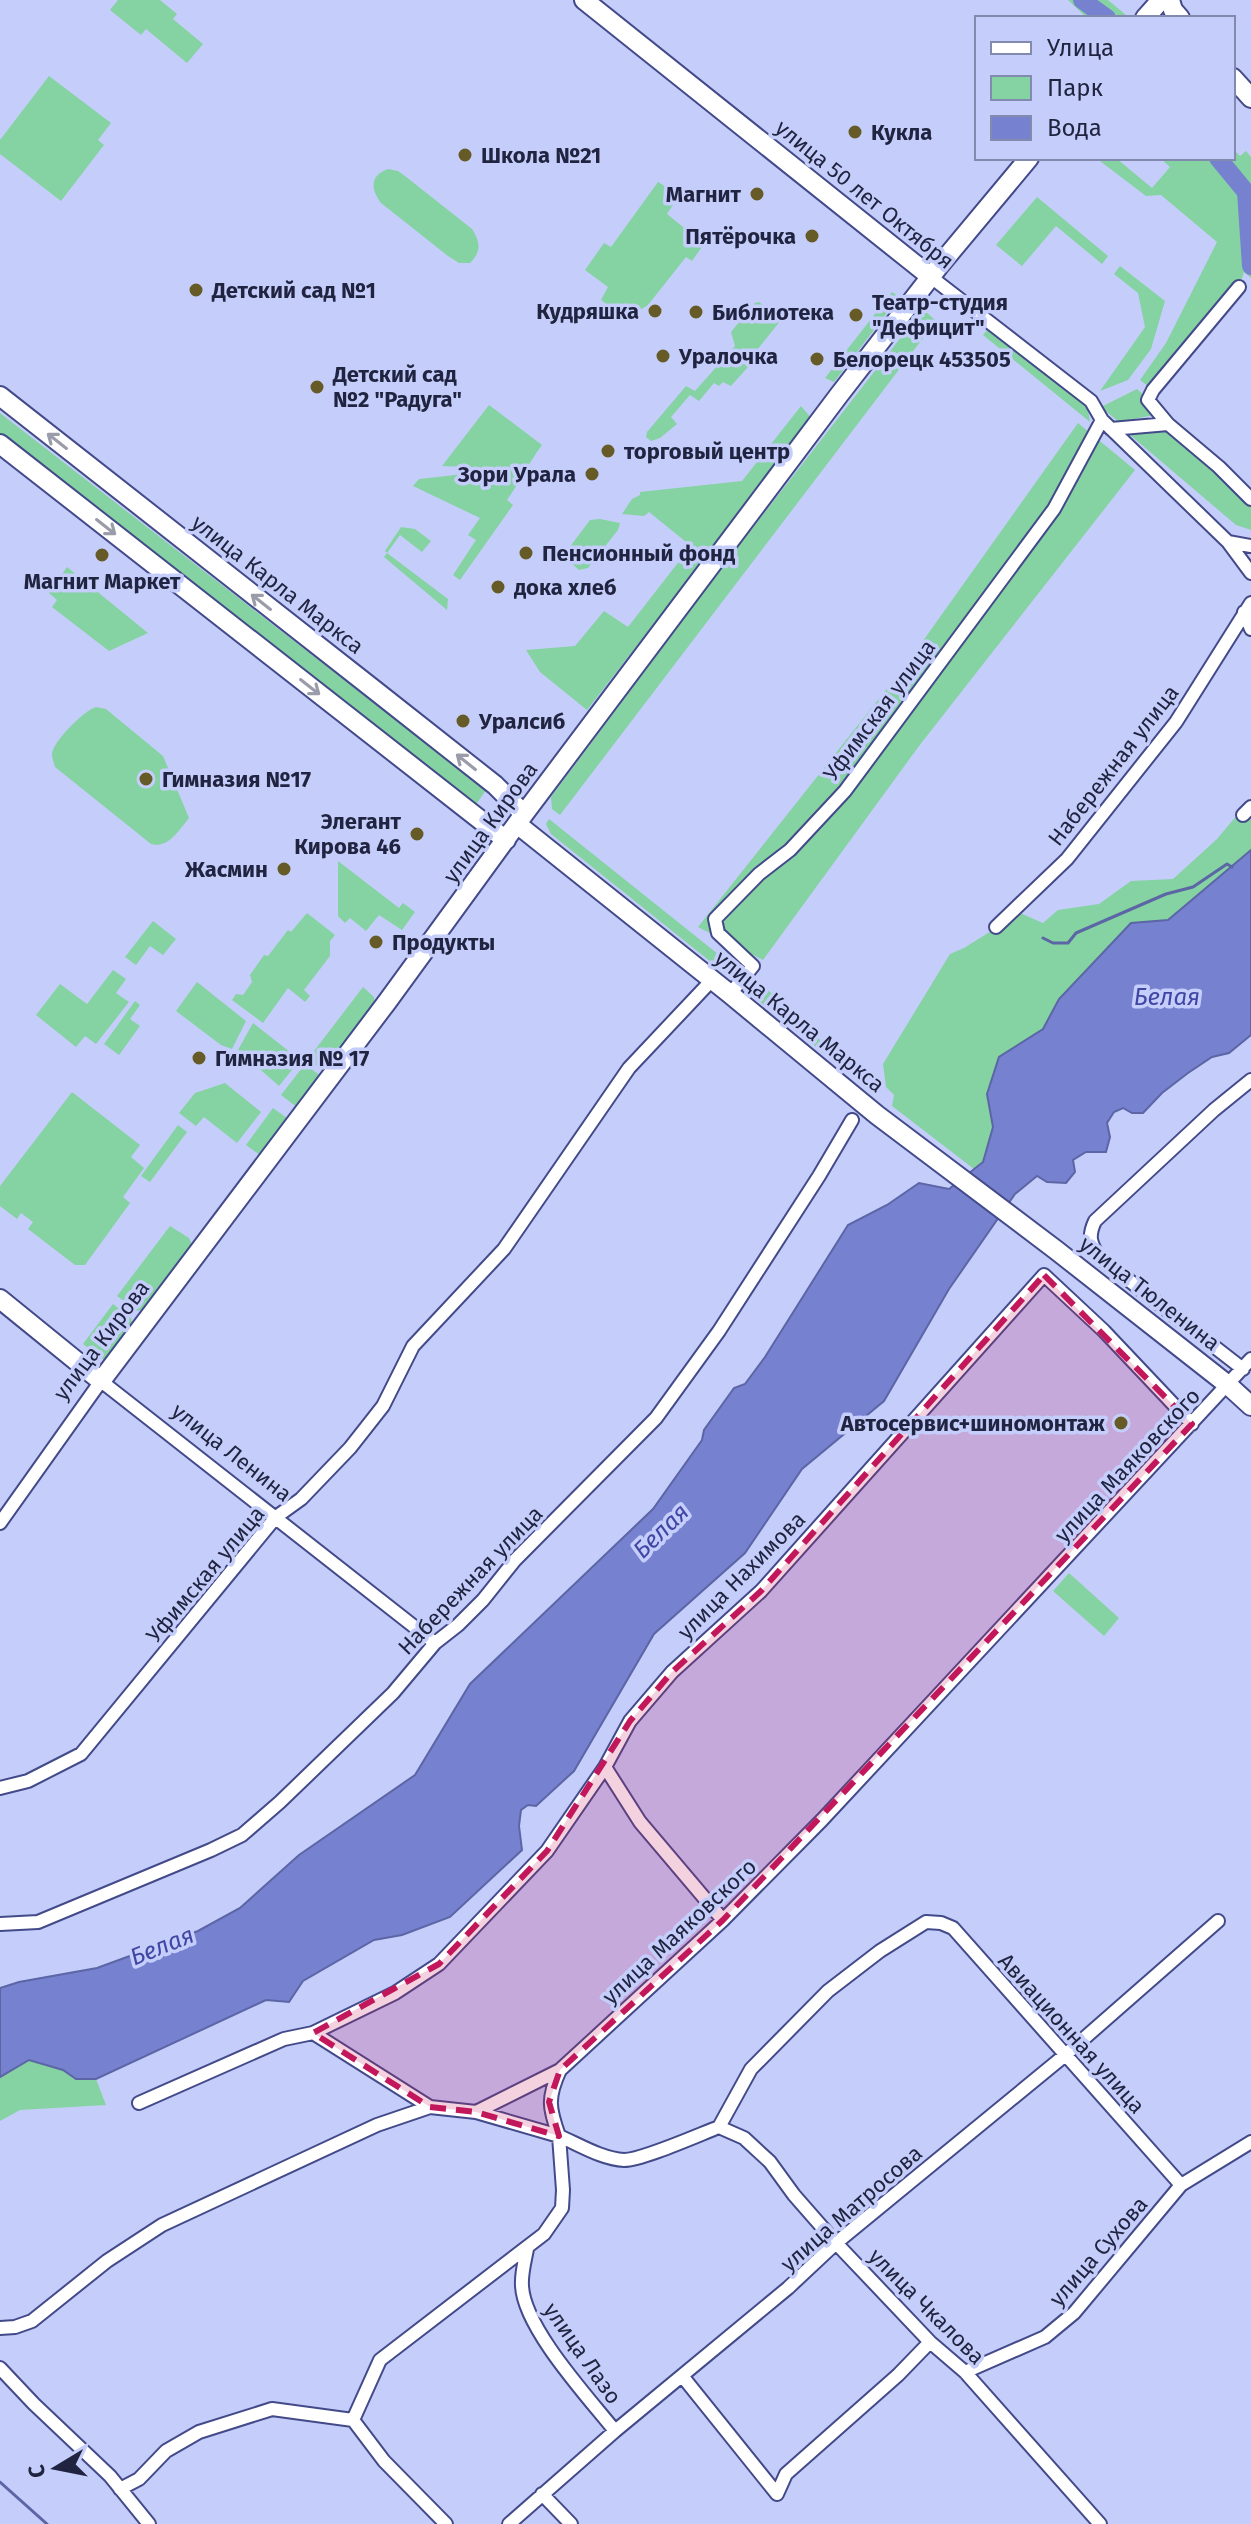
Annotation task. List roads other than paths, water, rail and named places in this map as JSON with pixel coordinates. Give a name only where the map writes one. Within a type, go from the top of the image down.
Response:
[{"type":"main road","name":"улица 50 лет Октября","points":[[584,0],[931,277]]},
{"type":"main road","points":[[1147,16],[1161,0]]},
{"type":"main road","points":[[1235,80],[1251,98]]},
{"type":"main road","name":"улица Кирова","points":[[101,1381],[839,395],[1027,160]]},
{"type":"main road","name":"улица Карла Маркса","points":[[0,396],[495,785],[521,819],[712,980],[877,1115],[1056,1250]]},
{"type":"main road","points":[[0,444],[506,840]]},
{"type":"main road","name":"улица Тюленина","points":[[1056,1250],[1251,1406]]},
{"type":"main road","name":"улица Ленина","points":[[0,1299],[101,1381]]},
{"type":"street","name":"улица 50 лет Октября","points":[[931,277],[1091,401],[1106,424],[1228,542],[1251,573]]},
{"type":"street","points":[[1239,287],[1148,400],[1168,424],[1251,499]]},
{"type":"street","points":[[1106,424],[1168,424]]},
{"type":"street","name":"Уфимская улица","points":[[730,994],[753,966],[718,933],[715,919],[759,874],[790,850],[845,791],[1054,509],[1106,424]]},
{"type":"street","points":[[1228,542],[1251,546]]},
{"type":"street","name":"Набережная улица","points":[[1248,607],[1251,629]]},
{"type":"street","name":"Набережная улица","points":[[996,927],[1067,859],[1176,722],[1248,607]]},
{"type":"street","name":"Уфимская улица","points":[[0,1788],[28,1781],[81,1754],[276,1517],[301,1499],[350,1448],[383,1406],[413,1346],[504,1249],[629,1068],[712,980]]},
{"type":"street","points":[[1247,1364],[1099,1257],[1089,1234],[1095,1221],[1214,1110],[1251,1080]]},
{"type":"street","name":"Набережная улица","points":[[0,1924],[38,1922],[211,1850],[242,1835],[280,1802],[393,1693],[435,1643],[483,1600],[515,1560],[656,1418],[719,1331],[852,1120]]},
{"type":"street","name":"улица Нахимова","points":[[139,2103],[284,2039],[313,2033],[395,1993],[439,1964],[547,1851],[605,1767],[630,1721],[672,1672],[761,1591],[1044,1275],[1104,1331],[1192,1424]]},
{"type":"street","name":"улица Маяковского","points":[[476,2112],[560,2070],[723,1920],[833,1808],[1247,1364]]},
{"type":"street","name":"улица Ленина","points":[[101,1381],[435,1643]]},
{"type":"street","name":"улица Кирова","points":[[0,1523],[101,1381]]},
{"type":"street","points":[[605,1767],[640,1822],[723,1920]]},
{"type":"street","name":"улица Матросова","points":[[509,2524],[615,2431],[788,2288],[836,2243],[1064,2056],[1218,1921]]},
{"type":"street","name":"Авиационная улица","points":[[719,2127],[751,2069],[828,1991],[880,1951],[926,1922],[941,1923],[953,1928],[1181,2185]]},
{"type":"street","points":[[313,2033],[430,2107]]},
{"type":"street","points":[[353,2420],[380,2360],[527,2249],[544,2234],[562,2208],[559,2136],[549,2102],[560,2070]]},
{"type":"street","points":[[0,2328],[32,2321],[107,2261],[162,2225],[377,2125],[430,2107],[476,2112],[559,2136],[624,2160],[719,2127]]},
{"type":"street","name":"улица Чкалова","points":[[719,2127],[744,2138],[770,2162],[836,2243],[930,2342],[965,2372],[1100,2524]]},
{"type":"street","name":"улица Сухова","points":[[965,2372],[1045,2337],[1074,2313],[1181,2185],[1251,2142]]},
{"type":"street","name":"улица Лазо","points":[[527,2249],[521,2284],[525,2305],[559,2360],[615,2431]]},
{"type":"street","points":[[683,2377],[777,2494],[786,2474],[898,2375],[930,2342]]},
{"type":"street","points":[[0,2368],[110,2476],[149,2524]]},
{"type":"street","points":[[120,2489],[139,2479],[166,2451],[199,2432],[272,2409],[353,2420],[384,2461],[446,2524]]},
{"type":"street","points":[[542,2494],[571,2524]]},
{"type":"water","name":"Белая","points":[[1251,850],[1251,1035],[1229,1053],[1212,1057],[1188,1073],[1143,1113],[1132,1113],[1123,1108],[1114,1112],[1107,1123],[1110,1137],[1106,1152],[1086,1152],[1073,1160],[1075,1172],[1066,1183],[1047,1182],[1037,1176],[1015,1194],[949,1289],[884,1401],[802,1469],[745,1553],[654,1634],[574,1771],[536,1806],[528,1805],[521,1810],[522,1850],[450,1917],[402,1935],[374,1940],[303,1981],[289,2002],[266,2000],[96,2079],[76,2079],[63,2070],[29,2060],[0,2077],[0,1988],[97,1968],[198,1931],[240,1908],[299,1855],[415,1775],[470,1684],[653,1509],[734,1388],[745,1384],[765,1357],[848,1225],[887,1205],[919,1183],[949,1189],[983,1162],[993,1127],[987,1094],[999,1057],[1043,1029],[1059,999],[1131,923],[1168,920]]},
{"type":"waterway","points":[[1082,0],[1104,16]]},
{"type":"waterway","points":[[1220,160],[1246,192],[1251,266]]},
{"type":"waterway","points":[[1043,938],[1053,943],[1068,943],[1076,933],[1166,894],[1193,887],[1227,864],[1232,867]]},
{"type":"waterway","points":[[0,2482],[47,2524]]},
{"type":"place","name":"Кукла","points":[[855,132]]},
{"type":"place","name":"Школа №21","points":[[465,155]]},
{"type":"place","name":"Магнит","points":[[757,194]]},
{"type":"place","name":"Пятёрочка","points":[[812,236]]},
{"type":"place","name":"Детский сад №1","points":[[196,290]]},
{"type":"place","name":"Кудряшка","points":[[655,311]]},
{"type":"place","name":"Библиотека","points":[[696,312]]},
{"type":"place","name":"Театр-студия \"Дефицит\"","points":[[856,315]]},
{"type":"place","name":"Уралочка","points":[[663,356]]},
{"type":"place","name":"Белорецк 453505","points":[[817,359]]},
{"type":"place","name":"Детский сад №2 \"Радуга\"","points":[[317,387]]},
{"type":"place","name":"торговый центр","points":[[608,451]]},
{"type":"place","name":"Зори Урала","points":[[592,474]]},
{"type":"place","name":"Пенсионный фонд","points":[[526,553]]},
{"type":"place","name":"Магнит Маркет","points":[[102,555]]},
{"type":"place","name":"дока хлеб","points":[[498,587]]},
{"type":"place","name":"Уралсиб","points":[[463,721]]},
{"type":"place","name":"Гимназия №17","points":[[146,779]]},
{"type":"place","name":"Элегант Кирова 46","points":[[417,834]]},
{"type":"place","name":"Жасмин","points":[[284,869]]},
{"type":"place","name":"Продукты","points":[[376,942]]},
{"type":"place","name":"Гимназия № 17","points":[[199,1058]]},
{"type":"place","name":"Автосервис+шиномонтаж","points":[[1121,1423]]}]
